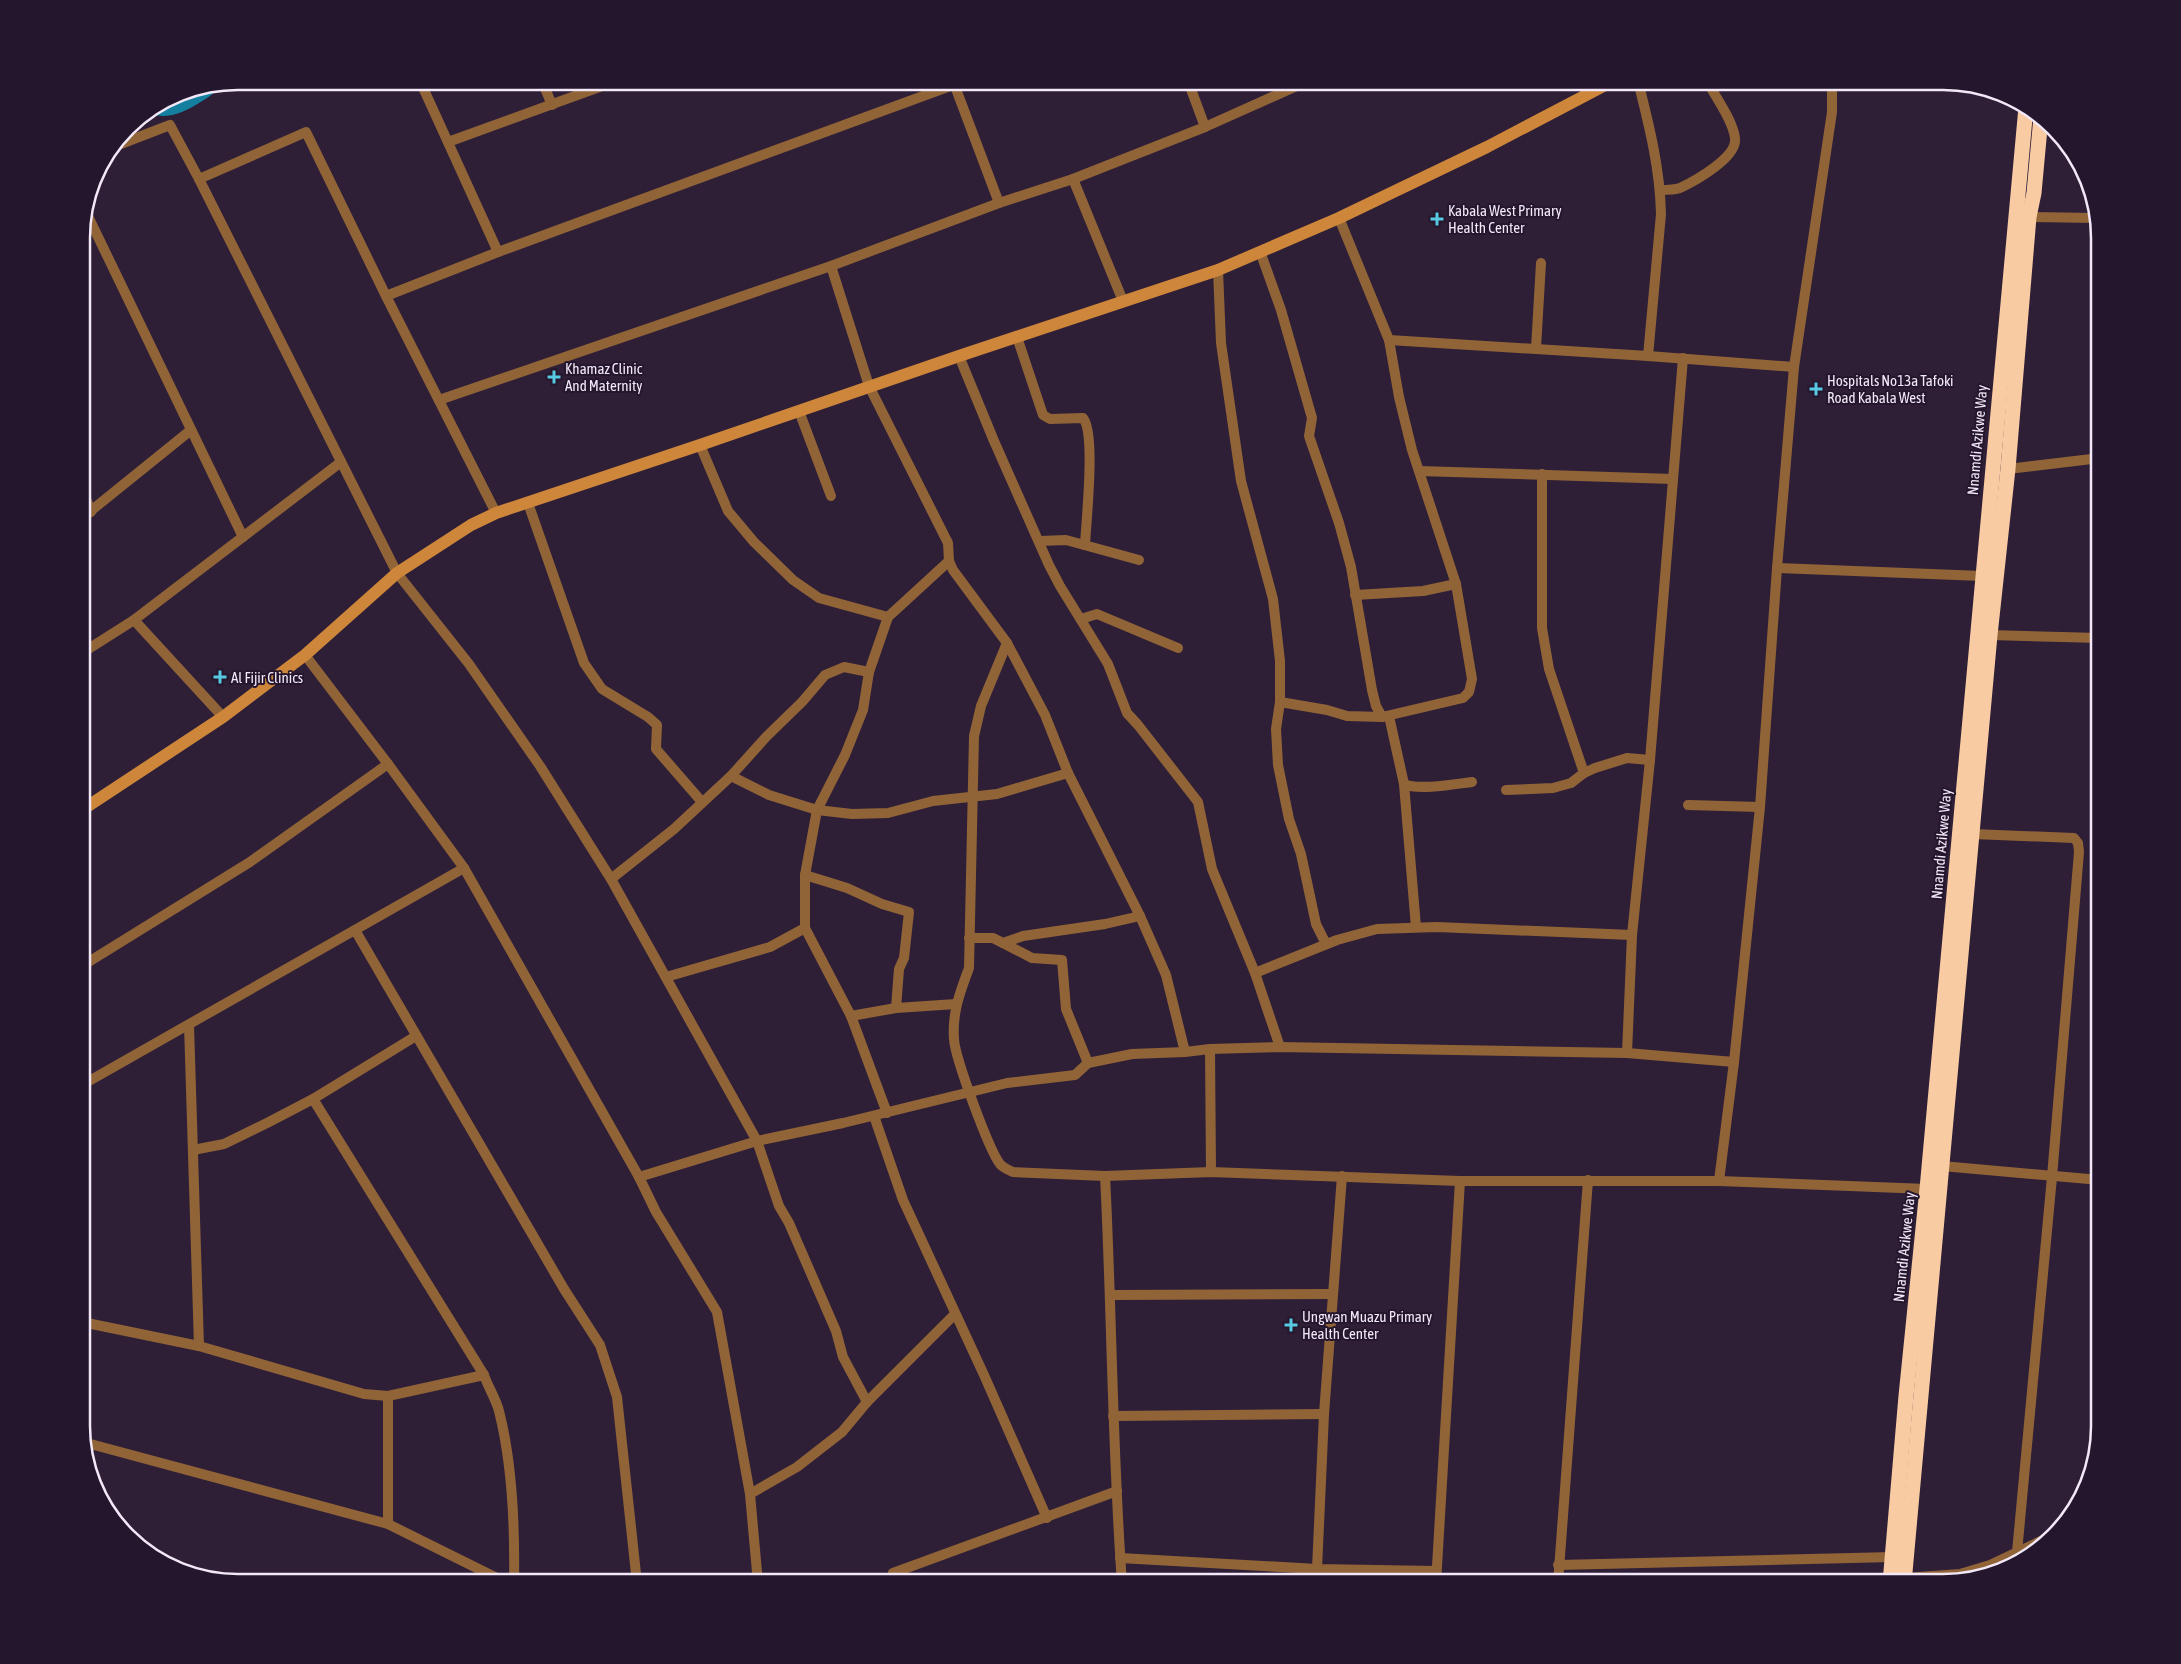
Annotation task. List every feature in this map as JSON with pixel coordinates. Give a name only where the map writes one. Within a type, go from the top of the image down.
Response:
[{"type":"highway","name":"Nnamdi Azikwe Way","points":[[1898,1574],[1893,1557],[1906,1396],[1927,1190],[2025,116]]},
{"type":"highway","name":"Nnamdi Azikwe Way","points":[[1901,1574],[1942,1166],[1990,635],[2008,469],[2029,217],[2034,194],[2040,127]]},
{"type":"street","points":[[424,90],[498,252]]},
{"type":"street","points":[[546,90],[552,105]]},
{"type":"street","points":[[448,142],[592,90]]},
{"type":"street","points":[[386,296],[498,252],[935,90]]},
{"type":"street","points":[[960,90],[999,203]]},
{"type":"street","points":[[1191,90],[1205,127]]},
{"type":"street","points":[[439,400],[831,266],[999,203],[1073,179],[1205,127],[1288,90]]},
{"type":"street","points":[[90,805],[223,717],[304,655],[397,573],[471,525],[496,513],[1261,254],[1487,147],[1596,90]]},
{"type":"street","points":[[1640,90],[1652,136],[1660,190],[1661,214],[1648,356]]},
{"type":"street","points":[[1660,190],[1678,189],[1703,176],[1722,161],[1734,148],[1735,138],[1731,126],[1712,90]]},
{"type":"street","points":[[1719,1181],[1734,1062],[1760,807],[1794,367],[1832,112],[1832,90]]},
{"type":"street","points":[[126,142],[170,125],[397,573],[470,664],[540,766],[611,879],[757,1141],[779,1206],[789,1223],[836,1331],[843,1357],[867,1402]]},
{"type":"street","points":[[199,179],[306,132],[386,296],[496,513]]},
{"type":"street","points":[[1073,179],[1123,301]]},
{"type":"street","points":[[2029,217],[2090,218]]},
{"type":"street","points":[[1280,702],[1327,710],[1347,716],[1386,716],[1463,698],[1469,692],[1472,679],[1456,584],[1412,450],[1399,397],[1389,340],[1339,218]]},
{"type":"street","points":[[91,222],[243,537]]},
{"type":"street","points":[[1261,254],[1281,310],[1302,379],[1312,418],[1310,436],[1339,522],[1351,567],[1376,706],[1386,716],[1404,784],[1416,928]]},
{"type":"street","points":[[1536,348],[1541,264]]},
{"type":"street","points":[[831,266],[869,386],[948,543],[949,561],[965,588],[1007,643],[1045,715],[1068,773],[1140,916],[1166,975],[1185,1052]]},
{"type":"street","points":[[1218,270],[1221,343],[1241,481],[1273,599],[1280,661],[1280,702],[1276,729],[1278,766],[1288,819],[1301,854],[1316,924],[1326,944]]},
{"type":"street","points":[[1017,337],[1043,414],[1050,419],[1083,418],[1087,423],[1090,462],[1085,545]]},
{"type":"street","points":[[1389,340],[1536,348],[1794,367]]},
{"type":"street","points":[[959,356],[994,441],[1060,586],[1108,664],[1127,714],[1138,724],[1189,787],[1198,802],[1212,869],[1256,973],[1280,1047]]},
{"type":"street","points":[[1627,1053],[1632,935],[1650,760],[1683,358]]},
{"type":"street","points":[[799,411],[831,496]]},
{"type":"street","points":[[91,512],[191,430]]},
{"type":"street","points":[[700,445],[728,511],[754,542],[793,580],[819,598],[888,617]]},
{"type":"street","points":[[2008,469],[2091,459]]},
{"type":"street","points":[[90,648],[134,620],[341,462]]},
{"type":"street","points":[[1420,471],[1673,478]]},
{"type":"street","points":[[1542,474],[1542,628],[1549,670],[1584,773]]},
{"type":"street","points":[[528,503],[584,664],[602,689],[648,717],[657,725],[656,749],[702,802]]},
{"type":"street","points":[[1040,541],[1066,540],[1139,560]]},
{"type":"street","points":[[887,1113],[851,1016],[805,928],[805,875],[817,810],[845,755],[863,710],[868,672],[888,617],[949,561]]},
{"type":"street","points":[[1777,568],[1982,576]]},
{"type":"street","points":[[1355,595],[1423,591],[1456,584]]},
{"type":"street","points":[[1081,619],[1097,614],[1178,648]]},
{"type":"street","points":[[134,620],[223,717]]},
{"type":"street","points":[[1990,635],[2091,638]]},
{"type":"street","points":[[1007,643],[981,706],[974,736],[969,968],[956,1004],[954,1039],[958,1061],[1001,1166],[1013,1172],[1105,1176],[1211,1172],[1460,1180],[1719,1181],[1927,1190]]},
{"type":"street","points":[[304,655],[388,764],[464,868],[639,1177],[656,1212],[717,1312],[750,1494],[757,1574]]},
{"type":"street","points":[[611,879],[674,829],[732,776],[825,675],[844,667],[868,672]]},
{"type":"street","points":[[1506,790],[1553,788],[1572,783],[1584,773],[1628,758],[1650,760]]},
{"type":"street","points":[[90,961],[250,862],[388,764]]},
{"type":"street","points":[[732,776],[769,795],[817,810],[852,814],[888,813],[933,801],[972,797],[1020,788],[1068,773]]},
{"type":"street","points":[[1404,784],[1408,786],[1427,786],[1472,782]]},
{"type":"street","points":[[1688,805],[1760,807]]},
{"type":"street","points":[[1973,834],[2063,836],[2074,838],[2078,843],[2080,852],[2017,1553]]},
{"type":"street","points":[[90,1081],[464,868]]},
{"type":"street","points":[[805,875],[847,888],[882,904],[909,912],[904,958],[899,969],[896,1008]]},
{"type":"street","points":[[1003,943],[1023,936],[1105,924],[1140,916]]},
{"type":"street","points":[[666,976],[770,947],[805,928]]},
{"type":"street","points":[[1256,973],[1326,944],[1377,929],[1416,928],[1632,935]]},
{"type":"street","points":[[355,930],[559,1280],[600,1345],[617,1397],[636,1574]]},
{"type":"street","points":[[970,938],[993,938],[1032,958],[1062,960],[1066,1008],[1088,1063]]},
{"type":"street","points":[[851,1016],[896,1008],[956,1004]]},
{"type":"street","points":[[189,1025],[200,1346]]},
{"type":"street","points":[[193,1150],[224,1144],[313,1099],[416,1036]]},
{"type":"street","points":[[639,1177],[757,1141],[887,1113],[1008,1083],[1075,1075],[1088,1063],[1132,1054],[1280,1047],[1627,1053],[1734,1062]]},
{"type":"street","points":[[1210,1049],[1211,1172]]},
{"type":"street","points":[[313,1099],[484,1376],[498,1409],[505,1445],[515,1525],[514,1574]]},
{"type":"street","points":[[874,1116],[903,1200],[1048,1518]]},
{"type":"street","points":[[1942,1166],[2091,1179]]},
{"type":"street","points":[[1105,1176],[1111,1295],[1113,1416],[1121,1574]]},
{"type":"street","points":[[1318,1569],[1324,1414],[1342,1176]]},
{"type":"street","points":[[1120,1558],[1318,1569],[1436,1571],[1460,1180]]},
{"type":"street","points":[[1558,1574],[1588,1180]]},
{"type":"street","points":[[1111,1295],[1333,1294]]},
{"type":"street","points":[[750,1494],[797,1467],[842,1432],[867,1402],[955,1314]]},
{"type":"street","points":[[90,1324],[200,1346],[364,1394],[388,1396],[484,1376]]},
{"type":"street","points":[[388,1396],[388,1524]]},
{"type":"street","points":[[1113,1416],[1324,1414]]},
{"type":"street","points":[[91,1444],[388,1524],[489,1574]]},
{"type":"street","points":[[893,1574],[1117,1491]]},
{"type":"street","points":[[1558,1565],[1893,1557]]},
{"type":"street","points":[[1966,1572],[2001,1562]]},
{"type":"waterway","points":[[174,105],[185,100]]},
{"type":"place","name":"Kabala West Primary Health Center","points":[[1437,219]]},
{"type":"place","name":"Khamaz Clinic And Maternity","points":[[554,377]]},
{"type":"place","name":"Hospitals No13a Tafoki Road Kabala West","points":[[1816,389]]},
{"type":"place","name":"Al Fijir Clinics","points":[[220,677]]},
{"type":"place","name":"Ungwan Muazu Primary Health Center","points":[[1291,1325]]}]
